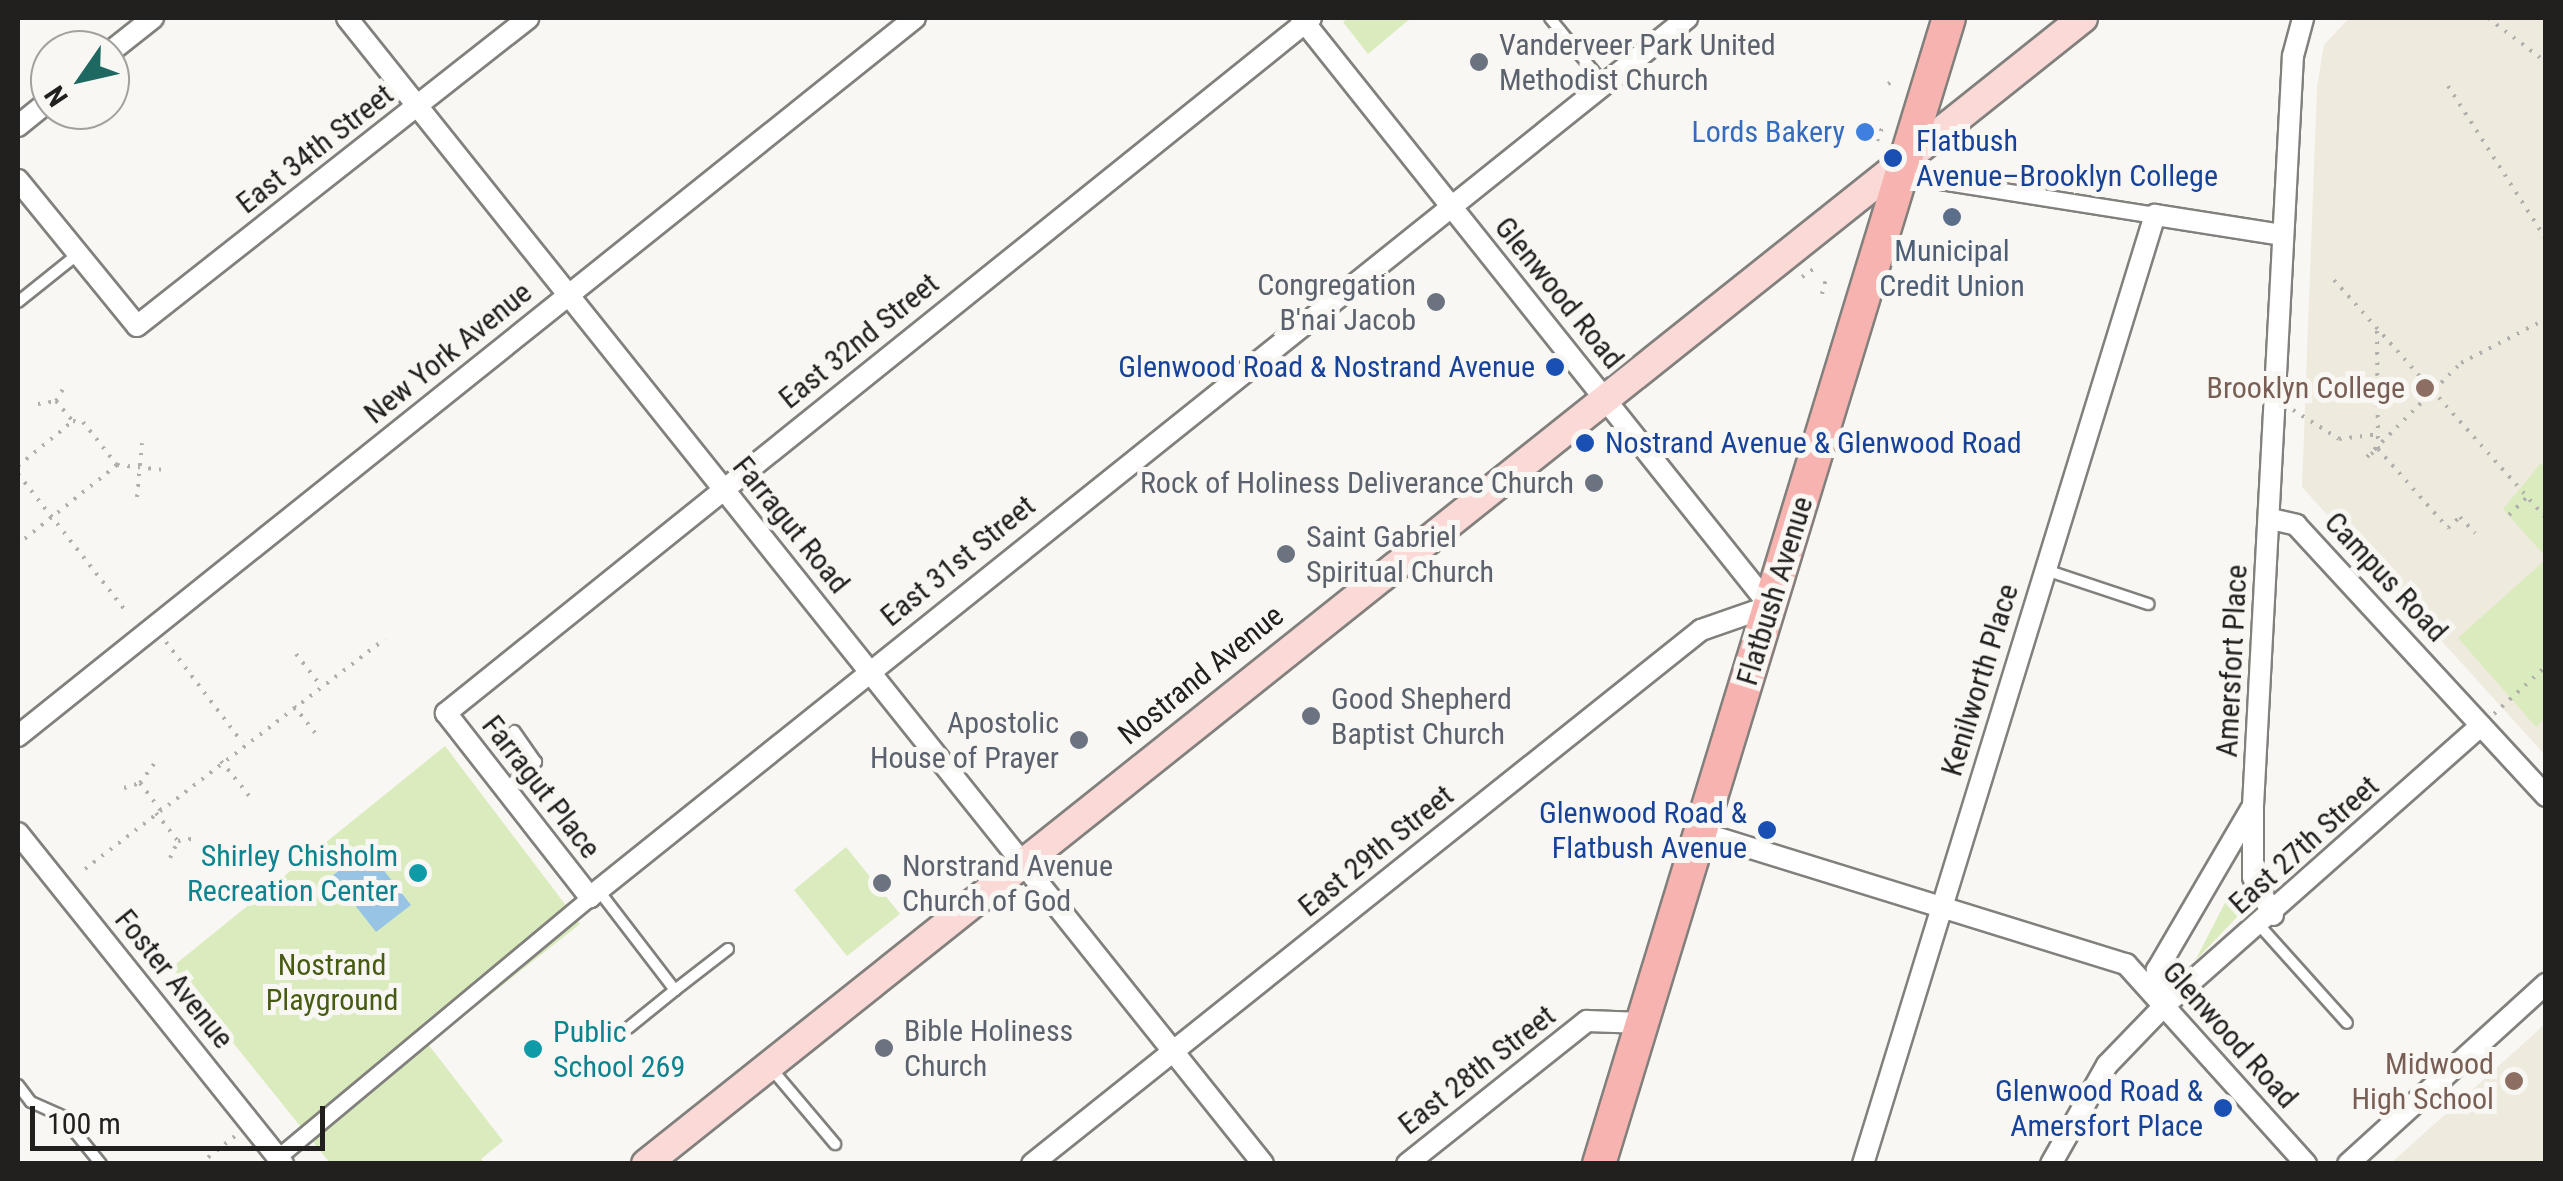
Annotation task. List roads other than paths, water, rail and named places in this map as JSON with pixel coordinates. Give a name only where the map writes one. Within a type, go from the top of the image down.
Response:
[{"type":"main road","name":"Flatbush Avenue","points":[[1600,1164],[1770,606],[1891,150],[1949,18]]},
{"type":"main road","name":"Nostrand Avenue","points":[[646,1164],[1602,396],[1891,150],[2083,18]]},
{"type":"street","points":[[130,36],[153,18]]},
{"type":"street","name":"Farragut Road","points":[[346,18],[1263,1164]]},
{"type":"street","name":"East 34th Street","points":[[78,254],[138,326],[528,18]]},
{"type":"street","name":"New York Avenue","points":[[18,736],[916,18]]},
{"type":"street","name":"East 31st Street","points":[[280,1160],[594,894],[1687,18]]},
{"type":"street","points":[[2272,519],[2293,56],[2303,18]]},
{"type":"street","name":"Glenwood Road","points":[[1305,19],[1770,606]]},
{"type":"street","name":"East 32nd Street","points":[[446,713],[1305,19]]},
{"type":"street","points":[[18,180],[78,254]]},
{"type":"street","points":[[1940,181],[2282,235]]},
{"type":"street","name":"Kenilworth Place","points":[[1863,1164],[2155,214]]},
{"type":"street","name":"Campus Road","points":[[2272,519],[2296,524],[2546,796]]},
{"type":"street","name":"Amersfort Place","points":[[2266,920],[2253,877],[2254,806],[2272,519]]},
{"type":"street","name":"East 29th Street","points":[[1032,1164],[1701,630],[1770,606]]},
{"type":"street","name":"Farragut Place","points":[[446,713],[594,894]]},
{"type":"street","name":"East 27th Street","points":[[2164,1006],[2266,920],[2481,726]]},
{"type":"street","name":"Amersfort Place","points":[[2164,1006],[2157,970],[2254,806]]},
{"type":"street","name":"Foster Avenue","points":[[18,832],[280,1160]]},
{"type":"street","name":"Glenwood Road","points":[[1702,833],[2126,964],[2306,1164]]},
{"type":"street","points":[[2348,1164],[2546,984]]},
{"type":"street","points":[[2051,1164],[2107,1065],[2164,1006]]},
{"type":"street","name":"East 28th Street","points":[[1407,1164],[1586,1021],[1643,1022]]},
{"type":"lane","points":[[1550,18],[1604,84]]},
{"type":"lane","points":[[18,302],[78,254]]},
{"type":"lane","points":[[2045,570],[2148,604]]},
{"type":"lane","points":[[505,789],[536,762],[514,731]]},
{"type":"lane","points":[[594,894],[675,990]]},
{"type":"lane","points":[[2266,920],[2347,1023]]},
{"type":"lane","points":[[628,1028],[728,949]]},
{"type":"lane","points":[[770,1066],[835,1144]]},
{"type":"lane","points":[[18,1085],[30,1102],[62,1116],[101,1164]]},
{"type":"lane","points":[[18,1112],[30,1102]]},
{"type":"water","points":[[367,849],[411,905],[376,932],[332,876]]},
{"type":"place","name":"Vanderveer Park United Methodist Church","points":[[1479,62]]},
{"type":"place","name":"Lords Bakery","points":[[1865,132]]},
{"type":"place","name":"Flatbush Avenue–Brooklyn College","points":[[1893,158]]},
{"type":"place","name":"Municipal Credit Union","points":[[1952,217]]},
{"type":"place","name":"Congregation B'nai Jacob","points":[[1436,302]]},
{"type":"place","name":"Glenwood Road & Nostrand Avenue","points":[[1555,367]]},
{"type":"place","name":"Brooklyn College","points":[[2425,388]]},
{"type":"place","name":"Nostrand Avenue & Glenwood Road","points":[[1585,443]]},
{"type":"place","name":"Rock of Holiness Deliverance Church","points":[[1594,483]]},
{"type":"place","name":"Saint Gabriel Spiritual Church","points":[[1286,554]]},
{"type":"place","name":"Good Shepherd Baptist Church","points":[[1311,716]]},
{"type":"place","name":"Apostolic House of Prayer","points":[[1079,740]]},
{"type":"place","name":"Glenwood Road & Flatbush Avenue","points":[[1767,830]]},
{"type":"place","name":"Shirley Chisholm Recreation Center","points":[[418,873]]},
{"type":"place","name":"Norstrand Avenue Church of God","points":[[882,883]]},
{"type":"place","name":"Bible Holiness Church","points":[[884,1048]]},
{"type":"place","name":"Public School 269","points":[[533,1049]]},
{"type":"place","name":"Midwood High School","points":[[2514,1081]]},
{"type":"place","name":"Glenwood Road & Amersfort Place","points":[[2223,1108]]},
{"type":"park label","name":"Nostrand Playground","points":[[332,982]]}]
